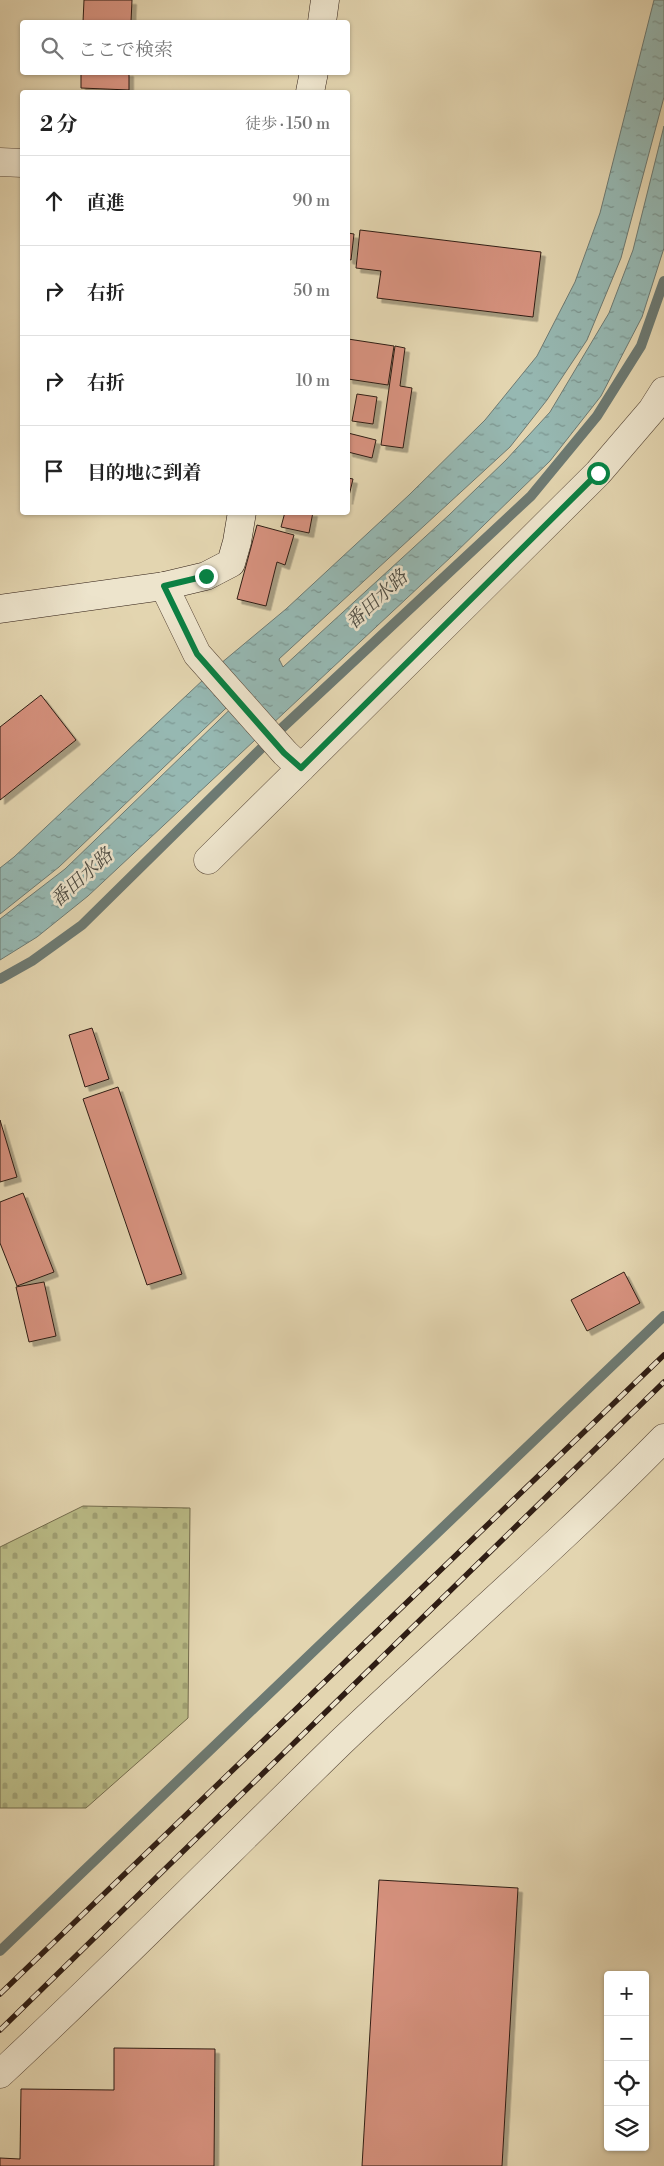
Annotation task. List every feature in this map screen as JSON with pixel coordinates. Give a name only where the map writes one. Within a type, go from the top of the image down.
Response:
[{"type":"street","points":[[322,20],[325,0]]},
{"type":"street","points":[[310,90],[313,75]]},
{"type":"street","points":[[0,162],[20,163]]},
{"type":"street","points":[[208,860],[293,760],[598,473],[652,410],[664,391]]},
{"type":"street","points":[[0,610],[164,586],[206,576],[231,563],[238,542],[242,515]]},
{"type":"street","points":[[164,586],[197,654],[293,760]]},
{"type":"street","points":[[0,2074],[106,1975],[342,1742],[614,1489],[664,1438]]},
{"type":"green space","points":[[83,1506],[190,1508],[188,1718],[86,1808],[0,1808],[0,1547]]},
{"type":"water","name":"番田水路","points":[[654,0],[664,0],[664,97],[621,258],[587,340],[547,400],[510,447],[279,659],[283,667],[449,515],[506,460],[550,412],[609,313],[633,250],[664,126],[664,248],[642,317],[601,396],[550,461],[452,556],[88,896],[37,937],[0,960],[0,919],[65,869],[246,694],[244,691],[59,867],[0,914],[0,868],[220,664],[286,609],[409,495],[485,420],[537,356],[575,282],[600,213]]},
{"type":"building","points":[[84,0],[132,0],[131,20],[83,20]]},
{"type":"building","points":[[81,75],[129,75],[129,90],[81,88]]},
{"type":"building","points":[[360,230],[541,252],[533,317],[377,298],[381,271],[356,268]]},
{"type":"building","points":[[350,233],[354,234],[350,260]]},
{"type":"building","points":[[350,339],[394,346],[388,385],[350,379]]},
{"type":"building","points":[[395,346],[405,348],[400,386],[412,388],[403,448],[381,445]]},
{"type":"building","points":[[357,394],[377,397],[373,424],[352,421]]},
{"type":"building","points":[[350,434],[376,440],[372,458],[350,452]]},
{"type":"building","points":[[350,478],[353,479],[350,492]]},
{"type":"building","points":[[284,515],[312,515],[309,533],[281,527]]},
{"type":"building","points":[[257,525],[294,535],[285,565],[277,562],[266,606],[237,599]]},
{"type":"building","points":[[41,695],[76,740],[0,800],[0,727]]},
{"type":"building","points":[[92,1028],[109,1079],[85,1087],[69,1035]]},
{"type":"building","points":[[118,1087],[182,1274],[147,1285],[83,1099]]},
{"type":"building","points":[[0,1120],[17,1177],[0,1182]]},
{"type":"building","points":[[23,1193],[54,1272],[17,1286],[0,1243],[0,1202]]},
{"type":"building","points":[[624,1272],[640,1303],[587,1331],[571,1300]]},
{"type":"building","points":[[44,1282],[56,1336],[29,1342],[16,1287]]},
{"type":"building","points":[[379,1880],[518,1888],[502,2166],[362,2166]]},
{"type":"building","points":[[114,2048],[215,2049],[214,2166],[0,2166],[0,2158],[20,2159],[21,2089],[114,2090]]},
{"type":"waterway","points":[[0,979],[32,961],[82,925],[282,728],[531,496],[597,416],[641,346],[664,281]]},
{"type":"waterway","points":[[0,1951],[664,1316]]},
{"type":"railway","points":[[0,1994],[664,1355]]},
{"type":"railway","points":[[0,2030],[664,1382]]},
{"type":"route","points":[[206,576],[164,586],[197,654],[284,753],[301,768],[598,473]]}]
